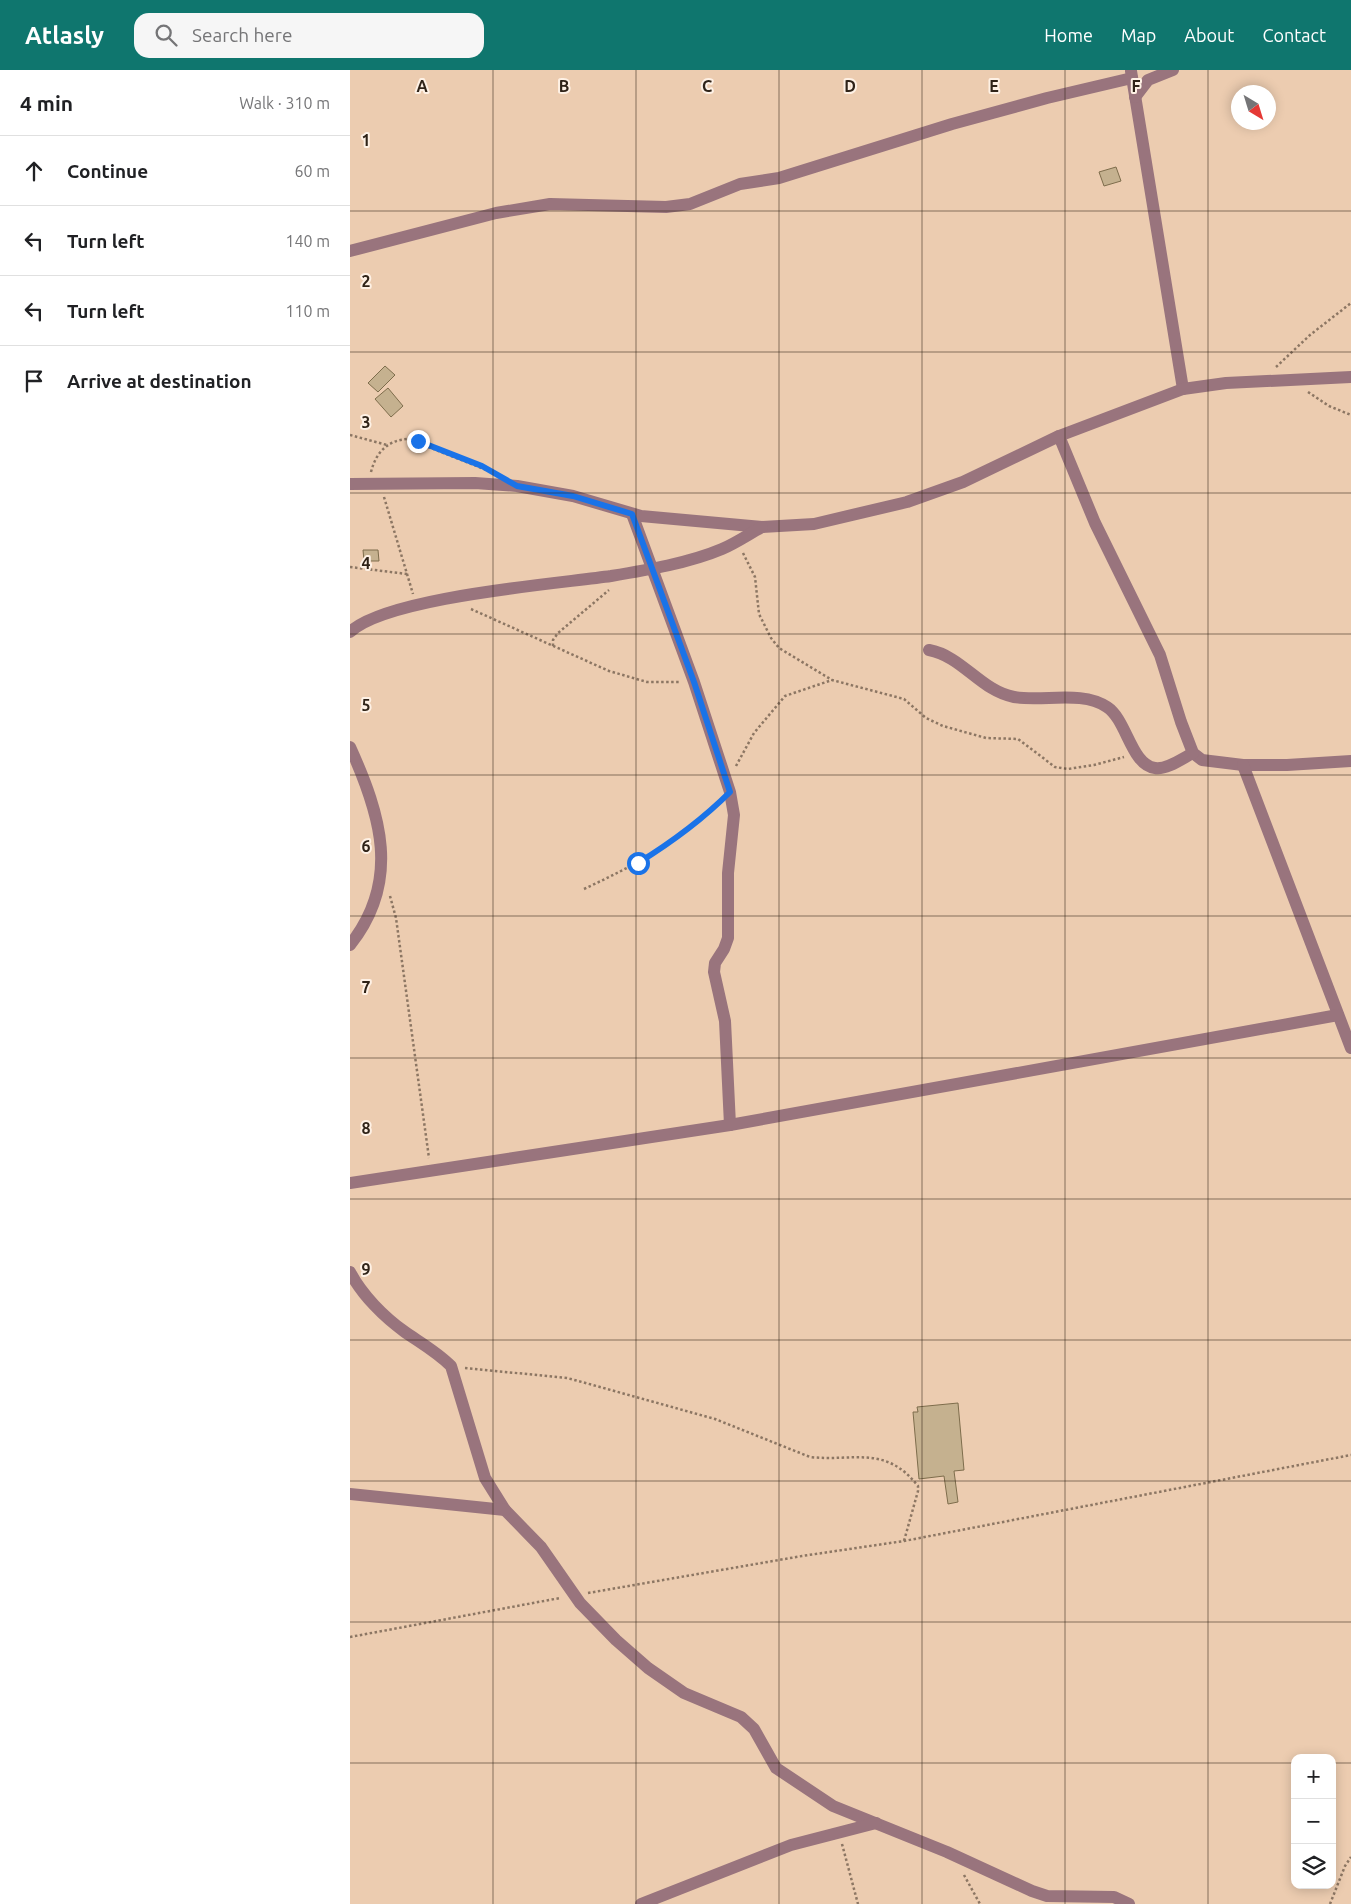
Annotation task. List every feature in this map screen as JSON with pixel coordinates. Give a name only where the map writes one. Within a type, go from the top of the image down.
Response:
[{"type":"street","points":[[1135,97],[1148,80],[1173,70]]},
{"type":"street","points":[[350,251],[496,213],[550,204],[666,207],[690,204],[740,184],[779,178],[952,124],[1132,74],[1183,389]]},
{"type":"street","points":[[350,484],[374,482],[475,483],[517,486],[573,496],[632,514],[762,527],[814,524],[907,502],[963,482],[1059,436],[1183,389],[1261,381],[1351,377]]},
{"type":"street","points":[[1059,436],[1095,523],[1160,655],[1193,753],[1202,760],[1243,765],[1288,766],[1351,761]]},
{"type":"street","points":[[632,514],[694,682],[729,786],[734,815],[728,873],[729,924],[724,949],[715,963],[714,972],[725,1021],[730,1125]]},
{"type":"street","points":[[352,627],[372,618],[417,605],[620,574],[692,559],[735,542],[762,527]]},
{"type":"street","points":[[929,650],[942,652],[996,691],[1014,697],[1095,701],[1107,707],[1116,715],[1136,754],[1144,763],[1155,768],[1167,766],[1193,753]]},
{"type":"street","points":[[350,747],[367,784],[376,817],[382,868],[374,906],[366,924],[350,946]]},
{"type":"street","points":[[1243,765],[1351,1048]]},
{"type":"street","points":[[350,1183],[730,1125],[1338,1015]]},
{"type":"street","points":[[350,1272],[372,1302],[388,1318],[440,1354],[451,1366],[485,1478],[505,1510],[541,1547],[575,1596],[616,1640],[648,1668],[684,1693],[742,1717],[754,1730],[776,1768],[832,1806],[1047,1896],[1114,1897],[1129,1904]]},
{"type":"street","points":[[350,1494],[505,1510]]},
{"type":"street","points":[[641,1904],[791,1846],[876,1823]]},
{"type":"path","points":[[1261,381],[1310,335],[1351,303]]},
{"type":"path","points":[[1306,391],[1329,406],[1351,415]]},
{"type":"path","points":[[350,435],[387,445]]},
{"type":"path","points":[[417,605],[374,482],[373,463],[379,452],[387,445],[399,440],[408,439],[474,463],[496,474]]},
{"type":"path","points":[[735,542],[749,562],[755,577],[759,614],[771,638],[779,648],[832,680],[904,699],[926,718],[943,726],[986,738],[1018,739],[1055,767],[1068,769],[1094,766],[1136,754]]},
{"type":"path","points":[[350,567],[407,574]]},
{"type":"path","points":[[552,646],[558,632],[603,596],[620,574]]},
{"type":"path","points":[[447,600],[609,671],[637,680],[657,683],[694,682]]},
{"type":"path","points":[[584,889],[638,863],[671,843],[708,814],[729,786],[754,733],[785,696],[832,680]]},
{"type":"path","points":[[389,893],[396,918],[431,1171]]},
{"type":"path","points":[[451,1366],[567,1378],[715,1419],[810,1457],[824,1459],[870,1456],[889,1462],[905,1473],[918,1486],[904,1541]]},
{"type":"path","points":[[350,1637],[802,1556],[904,1541],[1351,1454]]},
{"type":"path","points":[[840,1833],[858,1904]]},
{"type":"path","points":[[954,1856],[980,1904]]},
{"type":"path","points":[[1330,1904],[1345,1866],[1351,1857]]},
{"type":"building","points":[[1116,167],[1121,181],[1104,186],[1099,172]]},
{"type":"building","points":[[385,366],[395,375],[378,392],[368,383]]},
{"type":"building","points":[[388,388],[403,406],[391,417],[375,399]]},
{"type":"building","points":[[363,550],[378,550],[379,561],[364,561]]},
{"type":"building","points":[[958,1403],[964,1470],[954,1471],[958,1502],[948,1504],[944,1476],[919,1479],[913,1412],[918,1412],[917,1407]]},
{"type":"route","points":[[418,441],[482,466],[517,486],[573,496],[632,514],[694,682],[730,792],[708,814],[671,843],[638,863]]}]
